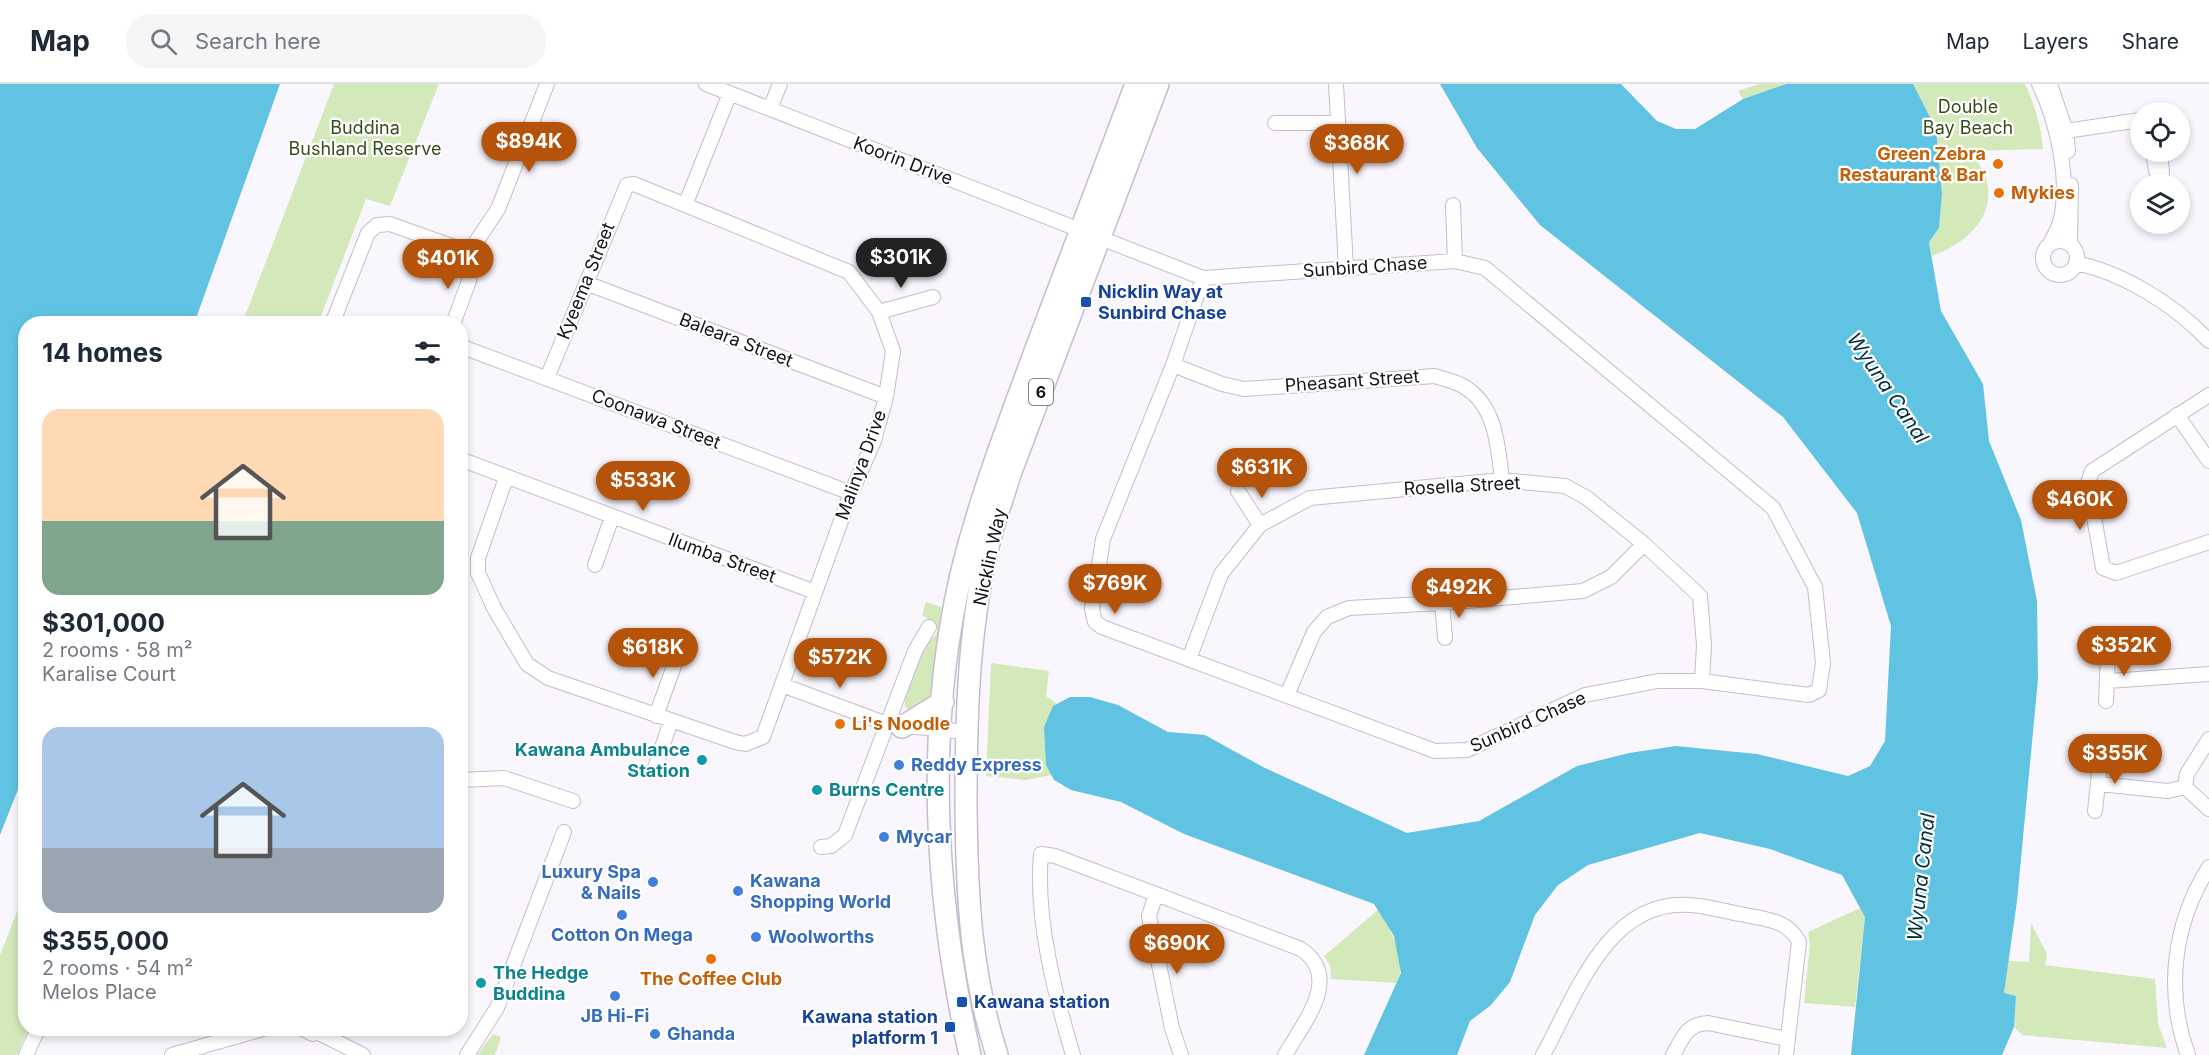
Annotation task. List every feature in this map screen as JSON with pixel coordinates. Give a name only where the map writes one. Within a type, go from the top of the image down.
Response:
[{"type":"highway","name":"Nicklin Way","points":[[970,1055],[953,972],[943,894],[938,796],[943,702],[960,582],[976,520],[999,449],[1136,84]]},
{"type":"highway","name":"Nicklin Way","points":[[997,1055],[977,984],[970,933],[966,870],[966,732],[980,587],[991,535],[1010,474],[1158,84]]},
{"type":"highway","points":[[895,725],[943,702]]},
{"type":"street","points":[[476,242],[498,209],[547,84]]},
{"type":"street","name":"Koorin Drive","points":[[706,84],[1100,238]]},
{"type":"street","points":[[770,109],[780,84]]},
{"type":"street","points":[[1336,84],[1346,268]]},
{"type":"street","points":[[2039,84],[2056,131],[2062,166],[2063,194],[2060,222],[2050,244],[2043,253],[2047,270],[2063,275],[2076,263],[2076,253],[2070,245],[2060,241],[2050,244]]},
{"type":"street","points":[[2050,84],[2066,131],[2072,196],[2070,245]]},
{"type":"street","points":[[686,203],[730,93]]},
{"type":"street","points":[[2066,131],[2130,121]]},
{"type":"street","points":[[1275,123],[1338,123]]},
{"type":"street","points":[[2154,162],[2159,174],[2162,172],[2161,162]]},
{"type":"street","name":"Malinya Drive","points":[[506,478],[478,558],[478,573],[527,664],[549,678],[735,742],[745,744],[763,737],[851,493],[874,441],[886,397],[893,351],[879,312],[849,272],[686,203],[634,184],[627,185]]},
{"type":"street","name":"Kyeema Street","points":[[547,378],[627,185]]},
{"type":"street","points":[[1453,205],[1455,261]]},
{"type":"street","points":[[335,316],[368,233],[377,225],[390,224],[460,249]]},
{"type":"street","name":"Sunbird Chase","points":[[1100,238],[1203,278],[1455,261],[1485,268],[1597,367],[1773,508],[1815,587],[1823,663],[1819,690],[1809,695],[1702,681],[1658,681],[1585,695],[1467,750],[1449,752],[1421,747],[1102,627],[1095,622],[1092,609],[1102,539],[1173,365],[1203,278]]},
{"type":"street","points":[[464,241],[476,242],[480,251],[477,257],[471,260],[462,257],[460,249],[464,241]]},
{"type":"street","points":[[456,316],[469,281],[471,260]]},
{"type":"street","points":[[2076,263],[2096,267],[2155,297],[2209,341]]},
{"type":"street","name":"Baleara Street","points":[[585,283],[886,397]]},
{"type":"street","points":[[879,312],[933,297]]},
{"type":"street","name":"Coonawa Street","points":[[468,349],[851,493]]},
{"type":"street","name":"Pheasant Street","points":[[1173,365],[1221,384],[1244,389],[1435,376],[1454,382],[1463,386],[1484,405],[1497,433],[1502,480]]},
{"type":"street","points":[[2209,395],[2092,471],[2089,477],[2103,568],[2116,573],[2209,542]]},
{"type":"street","points":[[2177,415],[2209,461]]},
{"type":"street","name":"Ilumba Street","points":[[468,462],[815,592]]},
{"type":"street","name":"Rosella Street","points":[[1189,658],[1221,574],[1260,525],[1310,498],[1502,480],[1565,486],[1587,498],[1644,544],[1700,596],[1704,645],[1702,681]]},
{"type":"street","points":[[1238,491],[1260,525]]},
{"type":"street","points":[[596,565],[612,517]]},
{"type":"street","points":[[1287,695],[1314,632],[1327,617],[1349,608],[1583,591],[1611,578],[1644,544]]},
{"type":"street","points":[[1442,603],[1445,638]]},
{"type":"street","points":[[821,847],[831,846],[845,835],[895,725],[915,651],[929,627]]},
{"type":"street","points":[[656,716],[679,652]]},
{"type":"street","points":[[2106,701],[2108,652]]},
{"type":"street","points":[[2108,681],[2209,674]]},
{"type":"street","points":[[782,685],[895,725],[966,732]]},
{"type":"street","points":[[655,768],[671,721]]},
{"type":"street","points":[[2185,787],[2187,774],[2209,739]]},
{"type":"street","points":[[2096,811],[2101,755]]},
{"type":"street","points":[[468,780],[504,778],[573,801]]},
{"type":"street","points":[[2099,784],[2168,791],[2185,787]]},
{"type":"street","points":[[2185,787],[2209,808]]},
{"type":"street","points":[[467,1055],[497,1008],[564,832]]},
{"type":"street","points":[[1072,1055],[1048,957],[1040,870],[1041,854],[1055,856],[1156,894],[1301,949],[1312,956],[1319,968],[1319,994],[1285,1055]]},
{"type":"street","points":[[2188,1055],[2180,1033],[2176,1007],[2176,949],[2194,893],[2209,867]]},
{"type":"street","points":[[1156,894],[1149,916],[1172,1028],[1181,1055]]},
{"type":"street","points":[[1542,1055],[1601,949],[1614,933],[1632,919],[1652,910],[1690,904],[1777,922],[1794,931],[1799,942],[1786,1055]]},
{"type":"street","points":[[1673,1055],[1690,1027],[1697,1023],[1787,1039]]},
{"type":"street","points":[[26,1055],[35,1036]]},
{"type":"street","points":[[172,1055],[238,1036]]},
{"type":"street","points":[[328,1036],[363,1055]]},
{"type":"green space","name":"Buddina Bushland Reserve","points":[[334,84],[439,84],[390,206],[366,199],[321,316],[245,316]]},
{"type":"green space","points":[[1759,84],[1786,84],[1743,99],[1738,91]]},
{"type":"green space","name":"Double Bay Beach","points":[[1912,84],[2025,84],[2037,116],[2042,140],[2043,149],[1967,151],[1978,163],[1986,178],[1987,205],[1983,217],[1976,228],[1956,245],[1932,256],[1929,242],[1939,228],[1942,194],[1936,129]]},
{"type":"green space","points":[[926,602],[941,607],[944,614],[932,701],[910,710],[905,707],[905,701],[910,670],[916,655],[937,633],[936,624],[922,615]]},
{"type":"green space","points":[[991,663],[1049,671],[1046,696],[1057,704],[1053,706],[1046,765],[1052,775],[1025,780],[986,776]]},
{"type":"green space","points":[[1860,908],[1865,917],[1855,1007],[1804,1003],[1810,944],[1808,932]]},
{"type":"green space","points":[[18,910],[18,1036],[25,1036],[17,1055],[0,1055],[0,955]]},
{"type":"green space","points":[[1378,910],[1393,936],[1399,955],[1400,974],[1397,983],[1331,979],[1330,965],[1324,956]]},
{"type":"green space","points":[[2031,923],[2047,954],[2045,965],[2155,979],[2158,1024],[2167,1048],[2022,1035],[2014,1027],[2016,996],[2004,994],[2008,961],[2029,962]]},
{"type":"green space","points":[[493,1034],[501,1037],[495,1055],[477,1055]]},
{"type":"water","points":[[0,84],[280,84],[197,316],[18,316],[18,789],[0,835]]},
{"type":"water","name":"Wyuna Canal","points":[[1440,84],[1621,84],[1657,121],[1676,129],[1695,129],[1743,99],[1786,84],[1913,84],[1936,129],[1942,194],[1939,228],[1929,242],[1941,311],[1983,384],[1989,441],[2021,520],[2037,601],[2038,679],[2017,901],[2004,993],[2016,996],[2014,1027],[2002,1055],[1851,1055],[1865,917],[1842,875],[1770,849],[1700,833],[1588,865],[1558,885],[1535,915],[1510,982],[1491,1005],[1470,1021],[1457,1055],[1364,1055],[1401,973],[1394,936],[1374,904],[1184,834],[1121,802],[1071,790],[1054,780],[1046,765],[1044,727],[1053,706],[1070,697],[1090,697],[1118,705],[1168,732],[1205,735],[1263,767],[1407,833],[1479,821],[1577,766],[1629,753],[1676,746],[1757,754],[1848,776],[1870,766],[1885,741],[1891,626],[1857,513],[1783,417],[1540,225],[1477,148]]},
{"type":"place","name":"Green Zebra Restaurant & Bar","points":[[1998,164]]},
{"type":"place","name":"Mykies","points":[[1999,193]]},
{"type":"place","name":"Nicklin Way at Sunbird Chase","points":[[1086,302]]},
{"type":"place","name":"Li's Noodle","points":[[840,724]]},
{"type":"place","name":"Kawana Ambulance Station","points":[[702,760]]},
{"type":"place","name":"Reddy Express","points":[[899,765]]},
{"type":"place","name":"Burns Centre","points":[[817,790]]},
{"type":"place","name":"Mycar","points":[[884,837]]},
{"type":"place","name":"Luxury Spa & Nails","points":[[653,882]]},
{"type":"place","name":"Kawana Shopping World","points":[[738,891]]},
{"type":"place","name":"Cotton On Mega","points":[[622,915]]},
{"type":"place","name":"Woolworths","points":[[756,937]]},
{"type":"place","name":"The Coffee Club","points":[[711,959]]},
{"type":"place","name":"The Hedge Buddina","points":[[481,983]]},
{"type":"place","name":"JB Hi-Fi","points":[[615,996]]},
{"type":"place","name":"Kawana station","points":[[962,1002]]},
{"type":"place","name":"Kawana station platform 1","points":[[950,1027]]},
{"type":"place","name":"Ghanda","points":[[655,1034]]}]
